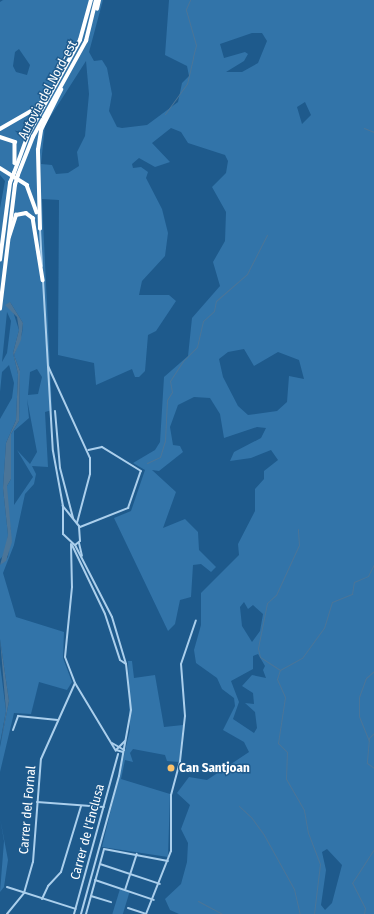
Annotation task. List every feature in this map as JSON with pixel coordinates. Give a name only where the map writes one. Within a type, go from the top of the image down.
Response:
[{"type":"highway","name":"Autovia del Nord-est","points":[[0,260],[10,183],[52,93],[80,40],[91,0]]},
{"type":"highway","name":"Autovia del Nord-est","points":[[0,308],[6,243],[15,185],[33,137],[89,33],[98,0]]},
{"type":"highway","points":[[40,229],[38,150],[41,130],[60,87]]},
{"type":"highway","points":[[0,129],[33,110],[52,93]]},
{"type":"highway","points":[[0,137],[11,138],[17,146],[14,172]]},
{"type":"highway","points":[[0,168],[27,185],[35,200],[40,229]]},
{"type":"highway","points":[[6,243],[16,215],[26,213],[33,218],[43,280]]},
{"type":"street","points":[[40,229],[53,451],[63,506],[63,534],[83,559],[112,617],[126,664],[131,710],[122,760],[81,914]]},
{"type":"street","points":[[47,366],[88,450],[90,474],[77,523]]},
{"type":"street","points":[[55,411],[60,468],[72,519]]},
{"type":"street","points":[[80,527],[128,508],[141,471],[101,446],[88,450]]},
{"type":"street","points":[[63,506],[80,527],[78,543],[83,559]]},
{"type":"street","points":[[64,520],[72,519]]},
{"type":"street","points":[[73,545],[78,543]]},
{"type":"street","points":[[73,545],[105,614],[120,660],[126,664]]},
{"type":"street","points":[[73,545],[72,587],[65,648],[75,683],[122,760]]},
{"type":"street","points":[[128,908],[146,914],[154,900],[168,861],[172,842],[171,794],[180,761],[185,716],[181,664],[196,620]]},
{"type":"street","name":"Carrer del Fornal","points":[[7,914],[24,893],[33,862],[41,759],[75,683]]},
{"type":"street","points":[[13,730],[18,716],[58,720]]},
{"type":"street","points":[[116,751],[126,740]]},
{"type":"street","points":[[112,743],[124,750]]},
{"type":"street","points":[[118,754],[124,750]]},
{"type":"street","name":"Carrer de l'Enclusa","points":[[74,914],[118,754]]},
{"type":"street","points":[[37,802],[104,807]]},
{"type":"street","points":[[42,899],[48,886],[61,872],[81,806]]},
{"type":"street","points":[[90,914],[86,913],[104,849],[168,861]]},
{"type":"street","points":[[125,890],[137,854]]},
{"type":"street","points":[[100,864],[160,884]]},
{"type":"street","points":[[95,880],[154,900]]},
{"type":"street","points":[[7,887],[76,910]]},
{"type":"street","points":[[91,896],[111,902]]},
{"type":"shaded area","points":[[3,0],[103,0],[89,52],[94,61],[102,60],[107,68],[112,94],[109,111],[117,127],[122,128],[147,125],[178,102],[182,83],[189,76],[187,66],[165,55],[169,0],[374,0],[374,914],[179,914],[170,910],[165,899],[181,884],[187,862],[188,843],[181,829],[190,805],[177,793],[189,777],[207,780],[249,752],[244,742],[223,730],[235,706],[234,698],[222,689],[217,678],[196,663],[194,650],[201,625],[201,593],[239,555],[238,544],[255,511],[255,489],[264,479],[264,471],[278,460],[271,450],[251,458],[230,461],[234,452],[261,438],[266,428],[257,427],[224,438],[220,414],[210,398],[194,397],[178,405],[170,427],[173,445],[180,446],[183,452],[159,471],[152,470],[176,492],[163,528],[185,519],[198,532],[199,550],[216,567],[211,572],[201,564],[193,565],[191,597],[180,600],[175,624],[168,631],[114,518],[131,511],[145,470],[133,463],[155,450],[160,442],[164,377],[188,356],[192,318],[220,286],[213,262],[225,241],[226,212],[212,187],[226,173],[228,161],[225,155],[188,143],[181,132],[171,128],[152,143],[170,162],[155,167],[139,158],[132,164],[133,168],[141,167],[148,172],[146,178],[162,209],[168,233],[165,256],[142,281],[139,295],[169,295],[176,301],[156,331],[148,335],[145,371],[139,377],[135,377],[132,369],[96,385],[94,363],[58,355],[59,200],[42,199],[52,410],[45,412],[48,467],[32,466],[36,474],[34,484],[25,494],[14,545],[3,573],[16,617],[64,632],[63,658],[72,682],[67,690],[39,682],[31,714],[14,713],[0,772],[0,747],[9,701],[0,639],[0,565],[8,557],[11,531],[6,509],[7,486],[11,479],[11,434],[19,421],[20,371],[14,355],[22,334],[23,323],[10,302],[19,330],[13,353],[18,374],[16,420],[6,443],[3,488],[8,535],[6,553],[0,559],[0,419],[12,398],[14,383],[9,365],[2,372],[0,392],[0,208],[5,181],[0,175],[0,2]],"holes":[[[252,33],[262,33],[267,41],[258,63],[242,72],[226,72],[244,61],[248,54],[245,52],[224,58],[220,44]],[[19,49],[30,65],[27,75],[16,72],[13,66],[15,52]],[[86,61],[89,94],[85,136],[77,152],[79,166],[68,173],[56,174],[52,165],[41,164],[45,125]],[[305,102],[311,115],[302,124],[297,107]],[[7,312],[11,321],[7,353],[2,362]],[[244,349],[254,366],[278,352],[299,360],[304,379],[289,376],[287,402],[277,411],[248,415],[238,406],[223,377],[219,359],[228,352]],[[37,369],[42,377],[38,394],[28,395],[30,372]],[[27,399],[37,452],[30,464],[17,450],[33,477],[14,505],[14,431],[29,418]],[[244,602],[248,609],[253,605],[263,614],[260,631],[252,642],[242,626],[240,607]],[[258,654],[265,666],[263,670],[266,678],[252,675],[242,686],[253,693],[254,704],[245,703],[255,712],[257,728],[254,733],[233,719],[239,702],[231,681],[253,669],[253,656]],[[327,849],[342,865],[332,903],[325,910],[321,905],[326,870],[322,852]]]},
{"type":"shaded area","points":[[10,302],[23,323],[21,340],[14,355],[20,371],[19,421],[11,434],[11,479],[7,486],[12,542],[6,561],[0,565],[8,535],[3,488],[6,443],[16,420],[18,374],[13,353],[19,330],[17,317],[5,305]]},
{"type":"shaded area","points":[[0,639],[9,701],[0,747],[6,711]]},
{"type":"shaded area","points":[[128,661],[132,661],[134,678],[155,675],[164,727],[183,725],[179,762],[167,761],[165,755],[133,749],[130,753],[133,762],[125,760],[121,779],[170,794],[168,857],[102,847],[130,730]]},
{"type":"shaded area","points":[[0,664],[6,711],[0,743]]},
{"type":"shaded area","points":[[0,818],[8,860],[4,887],[0,892],[4,841]]},
{"type":"shaded area","points":[[120,889],[130,892],[123,914],[112,914]]},
{"type":"waterway","points":[[165,114],[187,84],[196,45],[186,9],[190,0]]},
{"type":"waterway","points":[[364,128],[374,132]]},
{"type":"waterway","points":[[147,463],[160,457],[165,441],[167,400],[172,392],[170,381],[183,361],[197,347],[203,321],[214,311],[216,301],[247,274],[267,235]]},
{"type":"waterway","points":[[280,670],[260,657],[258,648],[267,603],[276,595],[299,545],[298,529]]},
{"type":"waterway","points":[[314,914],[320,864],[308,833],[304,810],[286,779],[287,752],[278,743],[285,697],[277,679],[280,670],[302,658],[324,628],[332,602],[352,594],[354,582],[368,576],[374,564]]},
{"type":"waterway","points":[[369,741],[359,716],[359,697],[366,678],[374,671]]},
{"type":"waterway","points":[[374,733],[369,738],[367,763],[374,768]]},
{"type":"waterway","points":[[239,806],[251,817],[264,835],[294,889],[300,914]]},
{"type":"waterway","points":[[364,914],[365,908],[352,883],[374,849]]},
{"type":"waterway","points":[[198,901],[222,914]]},
{"type":"place","name":"Can Santjoan","points":[[171,768]]}]
